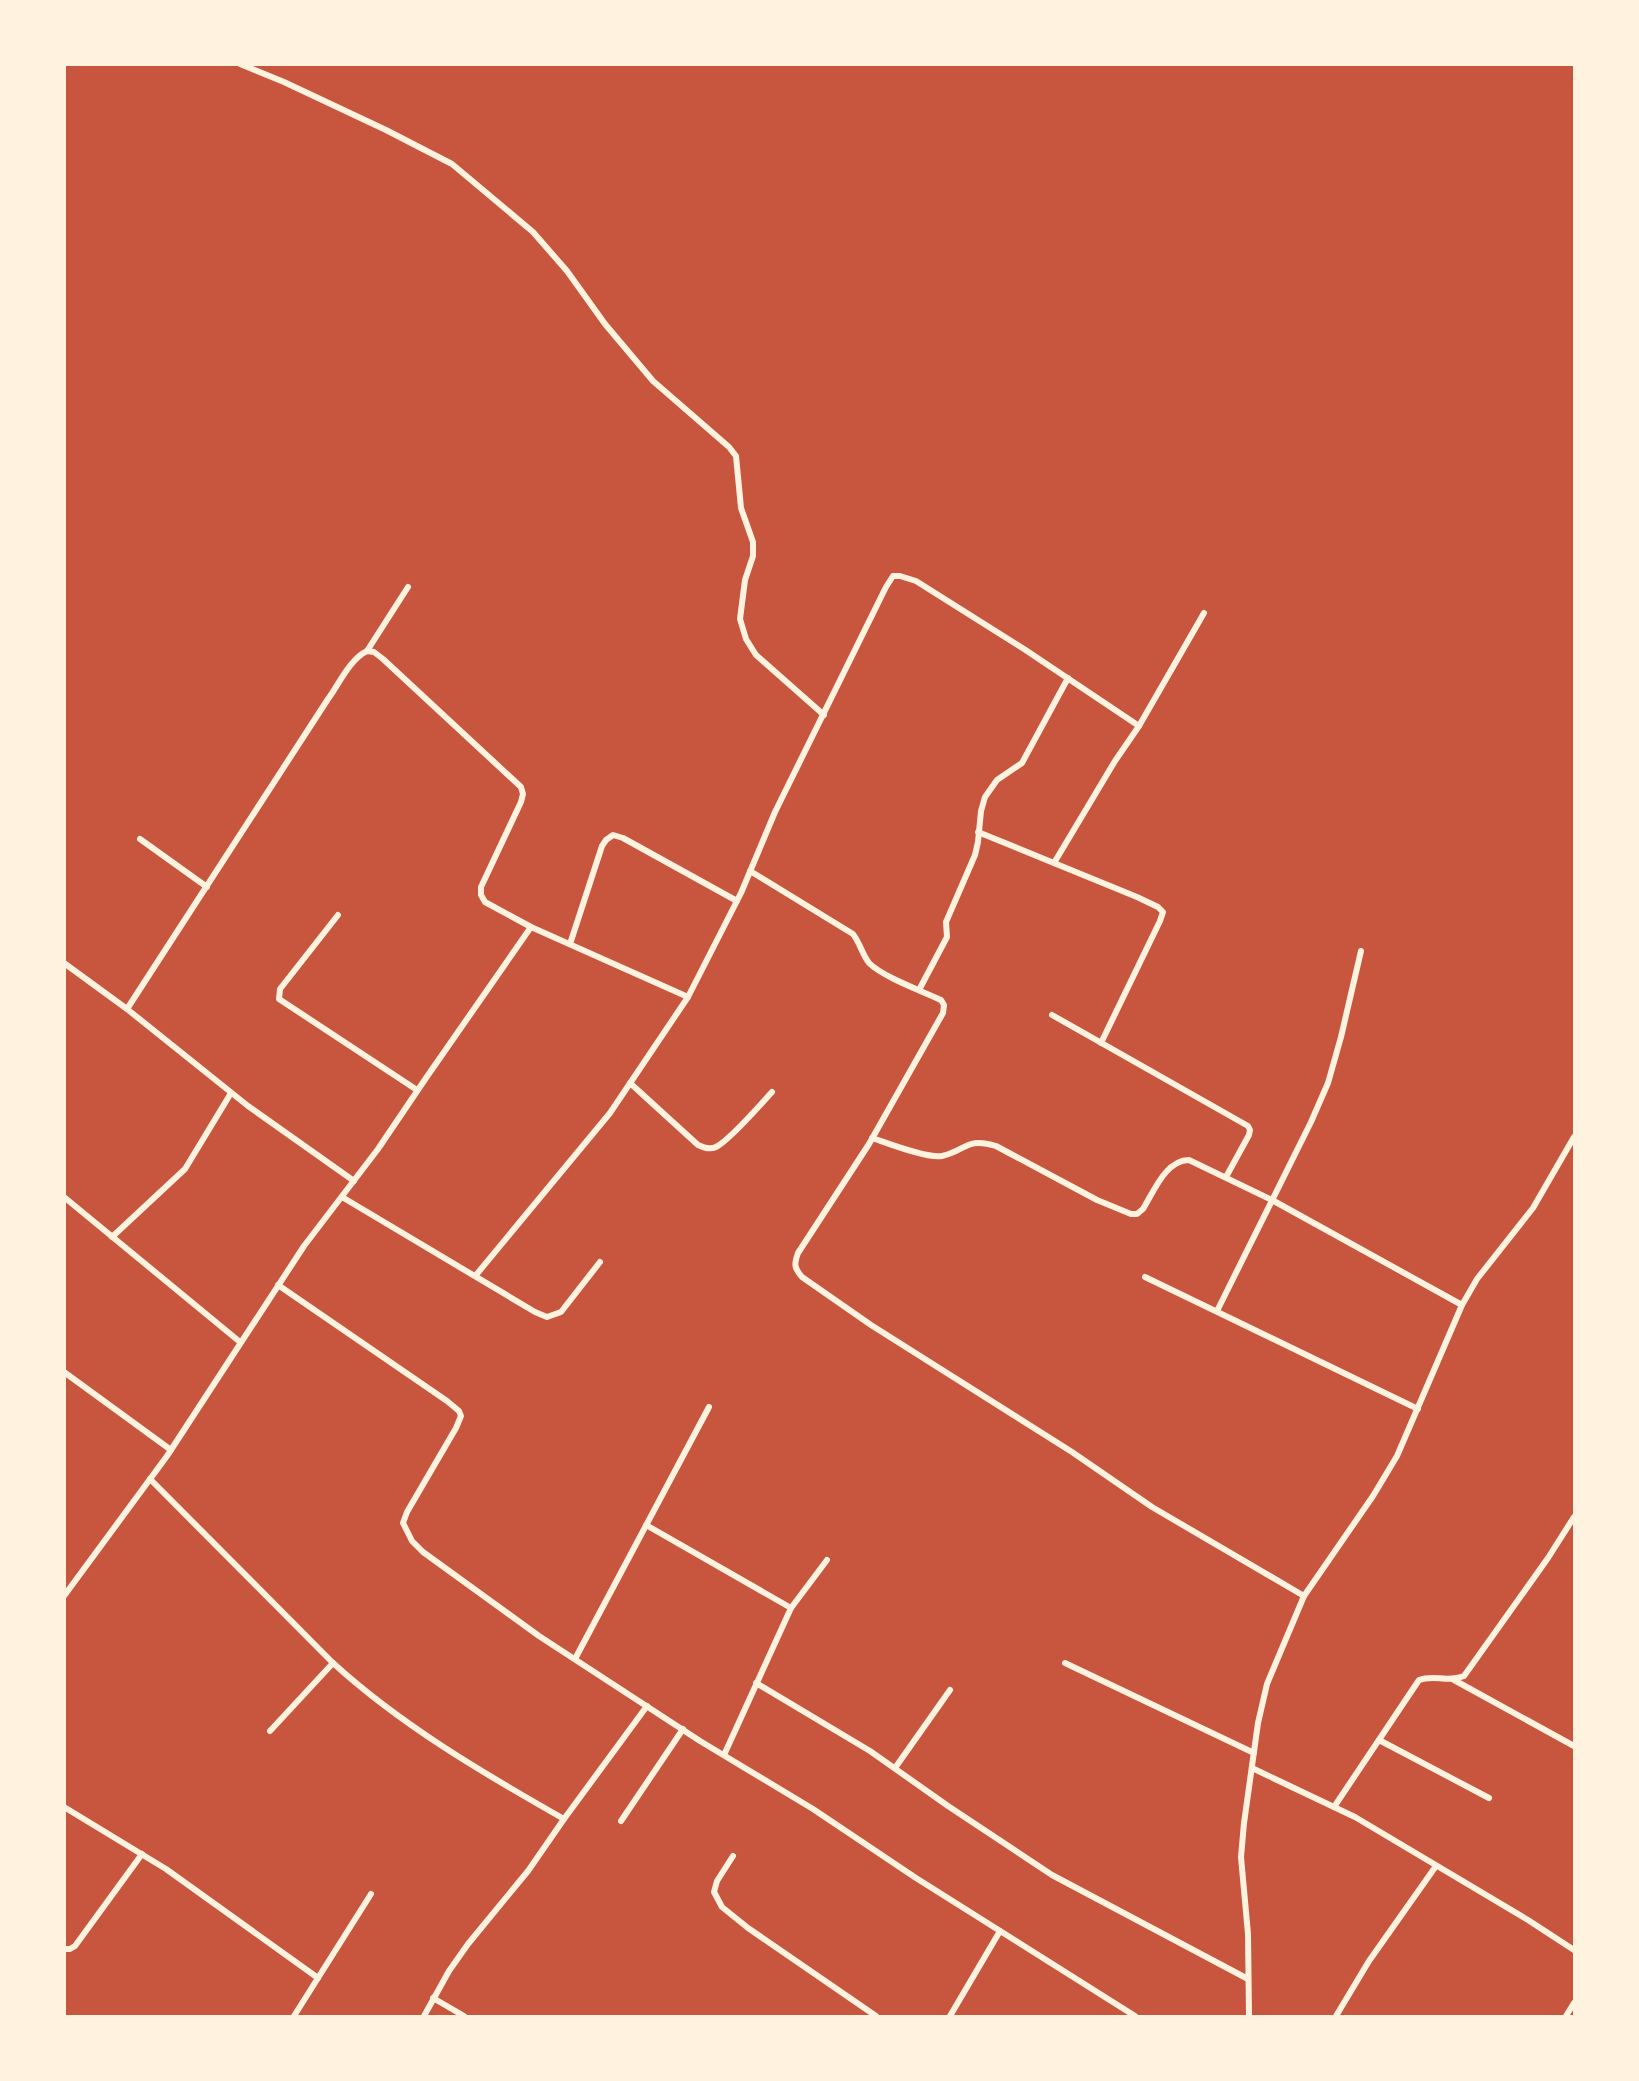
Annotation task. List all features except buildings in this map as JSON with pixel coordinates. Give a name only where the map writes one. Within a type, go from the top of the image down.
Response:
[{"type":"street","points":[[240,64],[386,129],[452,164],[533,232],[567,271],[605,324],[653,381],[729,447],[736,456],[741,508],[753,542],[753,556],[745,580],[740,619],[746,639],[756,656],[824,715]]},
{"type":"street","points":[[476,1275],[610,1113],[688,997],[736,901],[775,812],[892,576],[916,581],[1139,726]]},
{"type":"street","points":[[127,1009],[328,699],[352,664],[367,651],[408,587]]},
{"type":"street","points":[[1054,863],[1115,761],[1139,726],[1204,613]]},
{"type":"street","points":[[367,651],[374,652],[383,659],[521,787],[523,794],[521,802],[481,887],[481,895],[485,902],[531,927],[688,997]]},
{"type":"street","points":[[919,990],[947,937],[946,922],[975,855],[981,811],[989,790],[1004,775],[1022,763],[1068,678]]},
{"type":"street","points":[[978,832],[1137,897],[1158,907],[1163,912],[1101,1043]]},
{"type":"street","points":[[570,944],[602,846],[613,835],[623,838],[736,901]]},
{"type":"street","points":[[140,839],[207,887]]},
{"type":"street","points":[[750,871],[853,934],[872,966],[941,1000],[944,1005],[872,1138],[798,1252],[795,1270],[880,1331],[1072,1452],[1152,1508],[1304,1596]]},
{"type":"street","points":[[338,915],[280,989],[279,999],[417,1090]]},
{"type":"street","points":[[64,1596],[171,1450],[304,1246],[378,1149],[531,927]]},
{"type":"street","points":[[1217,1311],[1328,1083],[1361,951]]},
{"type":"street","points":[[64,963],[127,1009],[231,1093],[354,1182]]},
{"type":"street","points":[[1052,1016],[1248,1126],[1249,1135],[1226,1177]]},
{"type":"street","points":[[630,1083],[705,1149],[715,1148],[726,1140],[772,1092]]},
{"type":"street","points":[[112,1237],[185,1168],[231,1093]]},
{"type":"street","points":[[1249,2016],[1248,1934],[1241,1857],[1254,1753],[1267,1684],[1304,1596],[1373,1496],[1397,1456],[1462,1305],[1477,1279],[1533,1208],[1575,1137]]},
{"type":"street","points":[[872,1138],[930,1156],[941,1156],[972,1143],[982,1142],[996,1146],[1097,1200],[1131,1214],[1137,1214],[1143,1209],[1171,1166],[1181,1160],[1190,1160],[1272,1200],[1462,1305]]},
{"type":"street","points":[[64,1197],[240,1342]]},
{"type":"street","points":[[342,1197],[548,1317],[561,1312],[600,1262]]},
{"type":"street","points":[[1145,1277],[1418,1409]]},
{"type":"street","points":[[278,1285],[459,1411],[461,1416],[456,1428],[407,1512],[403,1523],[412,1541],[423,1552],[539,1636],[1135,2016]]},
{"type":"street","points":[[64,1372],[171,1450]]},
{"type":"street","points":[[575,1659],[709,1407]]},
{"type":"street","points":[[150,1479],[363,1691],[479,1770],[564,1819]]},
{"type":"street","points":[[1454,1680],[1464,1676],[1477,1659],[1575,1516]]},
{"type":"street","points":[[646,1525],[791,1608]]},
{"type":"street","points":[[724,1755],[791,1608],[827,1560]]},
{"type":"street","points":[[270,1731],[333,1663]]},
{"type":"street","points":[[1065,1663],[1254,1753]]},
{"type":"street","points":[[1334,1807],[1419,1680],[1427,1677],[1454,1680],[1574,1744]]},
{"type":"street","points":[[756,1683],[870,1751],[1052,1875],[1248,1979]]},
{"type":"street","points":[[895,1768],[950,1690]]},
{"type":"street","points":[[424,2016],[449,1971],[468,1944],[528,1871],[647,1706]]},
{"type":"street","points":[[621,1821],[683,1729]]},
{"type":"street","points":[[1378,1740],[1489,1798]]},
{"type":"street","points":[[1252,1768],[1355,1817],[1575,1950]]},
{"type":"street","points":[[64,1807],[166,1869],[318,1978]]},
{"type":"street","points":[[64,1949],[70,1950],[75,1946],[142,1854]]},
{"type":"street","points":[[733,1856],[717,1881],[714,1892],[722,1907],[748,1928],[876,2016]]},
{"type":"street","points":[[1336,2016],[1369,1962],[1436,1866]]},
{"type":"street","points":[[294,2016],[371,1894]]},
{"type":"street","points":[[950,2016],[1000,1931]]},
{"type":"street","points":[[434,1998],[464,2016]]},
{"type":"street","points":[[1566,2016],[1575,2003]]}]
